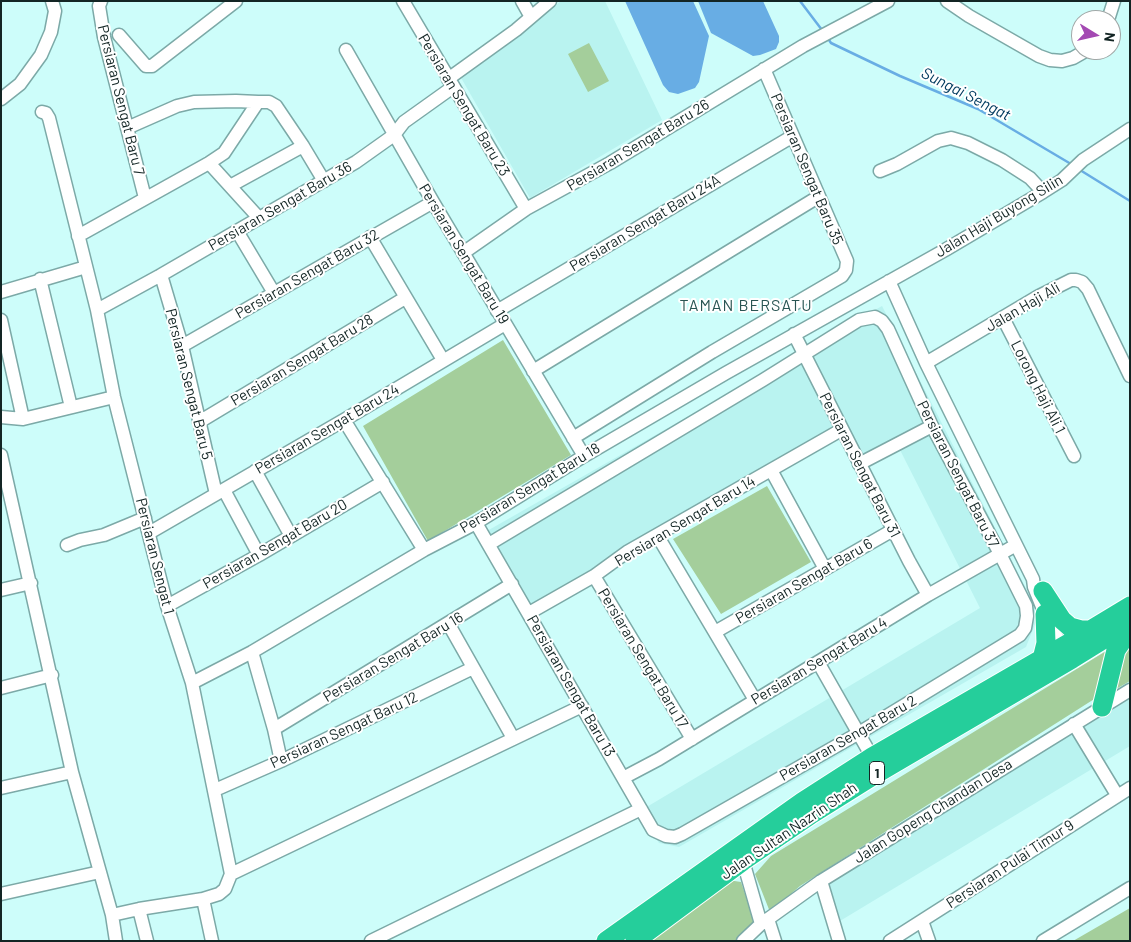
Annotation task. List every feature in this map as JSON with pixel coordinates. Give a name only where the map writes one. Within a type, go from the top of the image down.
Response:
[{"type":"highway","points":[[1038,585],[1062,620],[1070,627],[1091,630]]},
{"type":"highway","name":"Jalan Sultan Nazrin Shah","points":[[637,918],[802,802],[872,757],[1066,647],[1130,606]]},
{"type":"highway","points":[[1042,659],[1046,638],[1045,614]]},
{"type":"highway","points":[[962,722],[987,702],[1055,661],[1066,647],[1083,644],[1130,616]]},
{"type":"highway","name":"Jalan Sultan Nazrin Shah","points":[[634,941],[742,861],[820,809],[962,722],[1072,659],[1130,623]]},
{"type":"highway","points":[[1102,707],[1116,650],[1130,633]]},
{"type":"highway","points":[[634,941],[637,918]]},
{"type":"highway","name":"1","points":[[615,940],[637,918]]},
{"type":"street","points":[[1,98],[20,84],[41,55],[51,32],[55,11],[52,1]]},
{"type":"street","name":"Persiaran Sengat Baru 7","points":[[101,1],[99,6],[104,37],[145,198]]},
{"type":"street","points":[[119,35],[146,66],[152,66],[236,1]]},
{"type":"street","name":"Persiaran Sengat Baru 23","points":[[403,1],[526,210]]},
{"type":"street","points":[[522,1],[531,17]]},
{"type":"street","name":"Persiaran Sengat Baru 36","points":[[97,310],[356,162],[394,135],[404,122],[550,1]]},
{"type":"street","name":"Persiaran Sengat Baru 26","points":[[462,253],[526,210],[610,163],[764,69],[830,32],[874,4],[888,1]]},
{"type":"street","points":[[954,3],[1026,50],[1050,60],[1062,61],[1071,59]]},
{"type":"street","name":"Persiaran Sengat Baru 19","points":[[346,50],[462,253],[584,456]]},
{"type":"street","name":"Persiaran Sengat Baru 35","points":[[573,438],[712,352],[842,276],[846,270],[846,262],[764,69]]},
{"type":"street","points":[[127,128],[177,106],[194,102],[269,102],[276,106],[324,181]]},
{"type":"street","points":[[78,236],[224,153],[258,102]]},
{"type":"street","name":"Persiaran Sengat 1","points":[[42,112],[46,113],[49,118],[97,310],[114,397],[167,606],[192,683],[231,874]]},
{"type":"street","name":"Jalan Haji Buyong Silin","points":[[868,292],[1043,192],[1062,180],[1083,160],[1130,129]]},
{"type":"street","name":"Persiaran Sengat Baru 24A","points":[[497,311],[793,136]]},
{"type":"street","points":[[880,171],[897,164],[938,141],[952,138],[1002,160],[1030,178],[1043,192]]},
{"type":"street","points":[[230,186],[303,146]]},
{"type":"street","points":[[209,163],[259,218]]},
{"type":"street","points":[[533,371],[818,197]]},
{"type":"street","name":"Persiaran Sengat Baru 32","points":[[182,346],[433,202]]},
{"type":"street","points":[[237,231],[274,293]]},
{"type":"street","points":[[370,238],[443,360]]},
{"type":"street","points":[[1,292],[86,267]]},
{"type":"street","name":"Persiaran Sengat Baru 5","points":[[161,275],[182,346],[199,422],[220,492],[259,555]]},
{"type":"street","points":[[40,279],[71,407]]},
{"type":"street","name":"Jalan Haji Ali","points":[[926,363],[1039,296],[1071,280],[1076,280],[1082,282],[1088,289],[1125,356],[1130,376]]},
{"type":"street","points":[[889,281],[926,363],[1016,545],[1038,585],[1066,647]]},
{"type":"street","name":"Persiaran Sengat Baru 18","points":[[192,683],[252,652],[424,550],[476,523],[584,456],[868,292]]},
{"type":"street","name":"Persiaran Sengat Baru 28","points":[[199,422],[405,298]]},
{"type":"street","name":"Persiaran Sengat Baru 37","points":[[805,355],[859,320],[875,317],[882,321],[888,329],[932,426],[1026,606],[1025,628],[1020,635]]},
{"type":"street","name":"Lorong Haji Ali 1","points":[[1002,318],[1074,456]]},
{"type":"street","points":[[1,320],[23,419]]},
{"type":"street","name":"Persiaran Sengat Baru 24","points":[[149,533],[505,324]]},
{"type":"street","name":"Persiaran Sengat Baru 31","points":[[794,334],[859,464],[928,595]]},
{"type":"street","points":[[489,544],[805,355]]},
{"type":"street","points":[[1,417],[23,419],[114,397]]},
{"type":"street","points":[[344,420],[424,550]]},
{"type":"street","points":[[859,464],[932,426]]},
{"type":"street","name":"Persiaran Sengat Baru 14","points":[[528,613],[594,576],[627,552],[842,430]]},
{"type":"street","points":[[1,455],[6,499],[31,583],[72,772],[112,915],[116,941]]},
{"type":"street","points":[[771,470],[825,569]]},
{"type":"street","points":[[255,471],[291,536]]},
{"type":"street","name":"Persiaran Sengat Baru 20","points":[[167,606],[259,555],[383,482]]},
{"type":"street","points":[[67,545],[104,535],[145,518]]},
{"type":"street","name":"Persiaran Sengat Baru 13","points":[[476,523],[653,830],[666,836],[675,837]]},
{"type":"street","name":"Persiaran Sengat Baru 6","points":[[715,632],[893,530]]},
{"type":"street","points":[[657,535],[755,700]]},
{"type":"street","name":"Persiaran Sengat Baru 4","points":[[623,778],[692,739],[928,595],[1016,545]]},
{"type":"street","name":"Persiaran Sengat Baru 17","points":[[594,576],[692,739]]},
{"type":"street","points":[[1,590],[31,583]]},
{"type":"street","name":"Persiaran Sengat Baru 16","points":[[274,729],[512,584]]},
{"type":"street","points":[[1038,585],[1034,587],[1045,614],[1066,647]]},
{"type":"street","points":[[448,623],[513,738]]},
{"type":"street","name":"Persiaran Sengat Baru 2","points":[[675,837],[859,733],[1020,635]]},
{"type":"street","points":[[252,652],[281,761]]},
{"type":"street","points":[[818,662],[872,757]]},
{"type":"street","name":"Persiaran Sengat Baru 12","points":[[215,790],[281,761],[473,668]]},
{"type":"street","points":[[1,688],[52,675]]},
{"type":"street","name":"Jalan Gopeng Chandan Desa","points":[[743,941],[764,922],[821,881],[1130,690]]},
{"type":"street","points":[[112,915],[203,899],[219,894],[225,889],[231,874],[582,706]]},
{"type":"street","points":[[1074,724],[1117,795]]},
{"type":"street","points":[[1,788],[72,772]]},
{"type":"street","name":"Persiaran Pulai Timur 9","points":[[890,941],[1130,788]]},
{"type":"street","points":[[371,941],[641,809]]},
{"type":"street","points":[[742,861],[764,922],[775,941]]},
{"type":"street","points":[[1,894],[100,872]]},
{"type":"street","points":[[821,881],[839,941]]},
{"type":"street","points":[[1043,941],[1130,888]]},
{"type":"street","points":[[203,899],[212,941]]},
{"type":"street","points":[[139,909],[147,941]]},
{"type":"street","points":[[922,921],[929,941]]},
{"type":"shaded area","points":[[561,1],[605,1],[662,120],[530,198],[460,76]]},
{"type":"shaded area","points":[[882,306],[1039,614],[1026,647],[679,847],[659,843],[640,811],[980,608],[898,446],[860,465],[843,432],[528,615],[480,535]]},
{"type":"shaded area","points":[[1130,686],[1130,746],[830,927],[819,874]]},
{"type":"green space","points":[[589,43],[609,81],[588,92],[568,54]]},
{"type":"green space","points":[[503,340],[571,455],[428,541],[363,426]]},
{"type":"green space","points":[[767,486],[811,562],[721,614],[673,539]]},
{"type":"green space","points":[[1130,642],[1130,681],[1111,692],[1128,643]]},
{"type":"green space","points":[[1111,648],[1099,696],[800,886],[770,912],[755,874],[771,856]]},
{"type":"green space","points":[[728,880],[741,882],[755,924],[736,941],[652,941]]},
{"type":"green space","points":[[1130,908],[1130,941],[1073,941]]},
{"type":"water","points":[[625,1],[693,1],[709,36],[699,82],[695,88],[678,94],[669,92],[663,85]]},
{"type":"water","points":[[698,1],[763,1],[779,36],[776,49],[753,56],[711,33]]},
{"type":"waterway","name":"Sungai Sengat","points":[[800,1],[822,30]]},
{"type":"waterway","name":"Sungai Sengat","points":[[827,37],[831,43],[900,76],[978,109],[1071,164]]},
{"type":"waterway","name":"Sungai Sengat","points":[[1080,170],[1130,201]]},
{"type":"district","name":"TAMAN BERSATU","points":[[746,306]]}]
